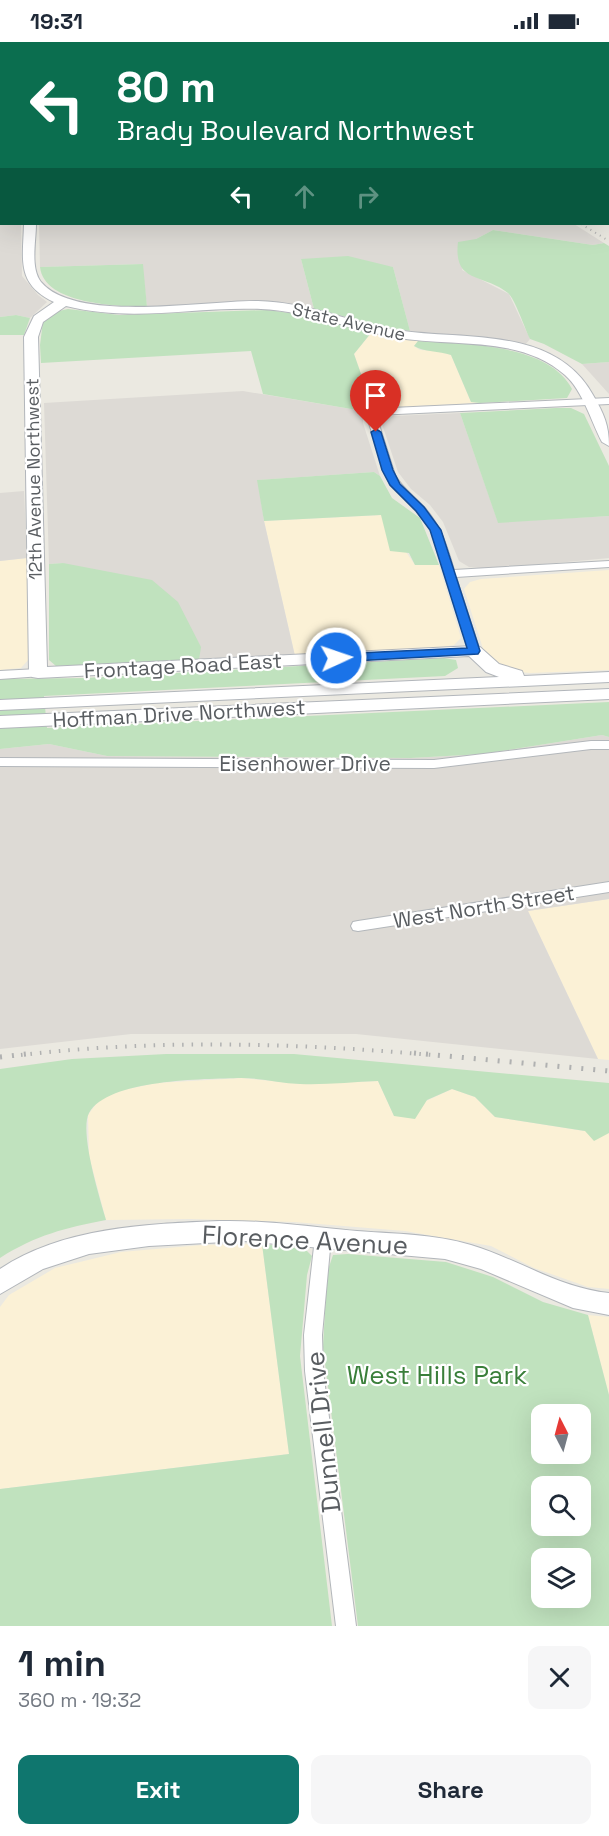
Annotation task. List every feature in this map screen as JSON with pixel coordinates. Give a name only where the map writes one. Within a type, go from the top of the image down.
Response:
[{"type":"street","points":[[583,42],[609,42]]},
{"type":"street","name":"State Avenue","points":[[30,225],[30,274],[41,287],[64,302],[120,311],[276,306],[327,314],[394,334],[494,341],[538,355],[570,372],[609,442]]},
{"type":"street","name":"12th Avenue Northwest","points":[[38,673],[31,337],[32,327],[38,318],[64,302]]},
{"type":"street","points":[[316,707],[474,693],[488,687],[435,530],[429,519],[404,495],[390,475],[370,412],[609,401]]},
{"type":"street","points":[[450,574],[609,564]]},
{"type":"street","points":[[477,655],[493,670],[507,674],[569,678]]},
{"type":"street","points":[[423,685],[445,681],[462,673],[477,655]]},
{"type":"street","name":"Frontage Road East","points":[[0,675],[477,655]]},
{"type":"street","name":"Hoffman Drive Northwest","points":[[0,705],[609,676]]},
{"type":"street","name":"Hoffman Drive Northwest","points":[[0,722],[609,694]]},
{"type":"street","name":"Eisenhower Drive","points":[[0,762],[434,764],[591,745],[609,745]]},
{"type":"street","name":"West North Street","points":[[358,926],[609,887]]},
{"type":"street","name":"Florence Avenue","points":[[0,1283],[45,1256],[69,1247],[119,1239],[222,1231],[449,1250],[498,1265],[571,1298],[609,1304]]},
{"type":"street","name":"Dunnell Drive","points":[[323,1238],[313,1335],[314,1371],[346,1626]]},
{"type":"shaded area","points":[[0,225],[21,225],[22,276],[47,302],[30,318],[16,315],[0,317]]},
{"type":"shaded area","points":[[39,225],[576,225],[604,243],[593,245],[493,230],[476,239],[462,270],[509,294],[530,339],[525,345],[513,341],[410,331],[393,267],[301,259],[314,309],[275,303],[147,307],[142,264],[40,267]]},
{"type":"shaded area","points":[[371,333],[418,341],[414,346],[420,350],[439,351],[451,355],[471,402],[480,403],[373,408],[354,354]]},
{"type":"shaded area","points":[[609,362],[609,394],[582,364]]},
{"type":"shaded area","points":[[243,391],[363,411],[363,423],[380,476],[374,472],[258,480],[264,521],[295,656],[199,660],[63,563],[49,564],[44,403]]},
{"type":"shaded area","points":[[460,413],[498,522],[609,516],[609,558],[492,569],[469,567],[459,561],[443,522],[398,472],[382,424],[384,418],[393,416]]},
{"type":"shaded area","points":[[24,491],[27,558],[0,561],[0,493]]},
{"type":"shaded area","points":[[381,515],[415,565],[439,565],[461,638],[454,645],[433,649],[295,656],[264,521]]},
{"type":"shaded area","points":[[27,558],[30,658],[21,668],[0,670],[0,561]]},
{"type":"shaded area","points":[[609,570],[609,670],[530,673],[502,670],[485,655],[464,589],[470,582],[481,579]]},
{"type":"shaded area","points":[[602,735],[609,737],[609,899],[528,911],[598,1059],[356,1034],[131,1034],[0,1049],[0,749],[49,744],[107,756],[411,758],[483,754]]},
{"type":"shaded area","points":[[609,899],[609,1060],[598,1059],[528,911]]},
{"type":"shaded area","points":[[242,1078],[302,1084],[378,1081],[394,1116],[452,1089],[475,1097],[495,1117],[584,1131],[609,1113],[609,1289],[588,1287],[534,1268],[491,1246],[405,1231],[294,1222],[190,1219],[106,1220],[89,1156],[88,1115],[99,1100],[119,1091],[156,1083]]},
{"type":"shaded area","points":[[262,1244],[289,1454],[0,1489],[0,1307],[9,1295],[55,1268],[121,1252],[202,1245]]},
{"type":"shaded area","points":[[588,1315],[609,1317],[609,1395]]},
{"type":"green space","points":[[493,230],[593,245],[604,243],[609,246],[609,362],[582,364],[530,339],[511,296],[465,271],[460,265],[458,242],[476,239]]},
{"type":"green space","points":[[348,256],[393,267],[410,331],[314,309],[301,259]]},
{"type":"green space","points":[[143,264],[147,307],[102,304],[68,296],[54,289],[45,280],[40,267]]},
{"type":"green space","points":[[68,309],[119,315],[267,310],[298,314],[371,333],[354,354],[373,408],[363,411],[263,394],[251,351],[41,363],[40,345],[43,321],[54,312]]},
{"type":"green space","points":[[16,315],[30,318],[24,335],[0,335],[0,317]]},
{"type":"green space","points":[[418,341],[480,345],[525,354],[561,374],[572,389],[567,398],[471,402],[451,355],[418,348],[414,346]]},
{"type":"green space","points":[[571,408],[584,414],[609,466],[609,516],[498,523],[460,413]]},
{"type":"green space","points":[[374,472],[380,476],[392,498],[420,518],[439,565],[415,565],[409,553],[390,551],[381,515],[264,521],[257,480]]},
{"type":"green space","points":[[63,563],[152,580],[178,602],[201,647],[199,660],[56,666],[49,660],[49,564]]},
{"type":"green space","points":[[444,658],[456,660],[458,668],[445,676],[44,696],[47,728],[609,702],[609,737],[602,735],[483,754],[411,758],[107,756],[49,744],[0,749],[0,679],[85,678]]},
{"type":"green space","points":[[166,1054],[294,1054],[609,1083],[609,1133],[594,1141],[585,1131],[495,1117],[475,1097],[452,1089],[427,1100],[415,1119],[394,1116],[378,1081],[310,1084],[225,1078],[136,1087],[116,1093],[99,1102],[89,1113],[88,1150],[106,1220],[51,1233],[26,1243],[0,1258],[0,1069],[72,1059]]},
{"type":"green space","name":"West Hills Park","points":[[262,1244],[305,1249],[312,1256],[307,1275],[300,1356],[332,1626],[0,1626],[0,1489],[289,1454]]},
{"type":"green space","name":"West Hills Park","points":[[348,1254],[446,1262],[493,1277],[543,1302],[588,1315],[609,1395],[609,1626],[358,1626],[323,1347],[327,1273],[333,1255]]},
{"type":"railway","points":[[583,225],[609,241]]},
{"type":"railway","points":[[21,1055],[124,1047],[226,1044],[432,1055]]},
{"type":"railway","points":[[0,1057],[35,1053]]},
{"type":"railway","points":[[414,1053],[609,1071]]},
{"type":"route","points":[[336,658],[474,651],[435,530],[429,519],[395,485],[376,432]]}]
